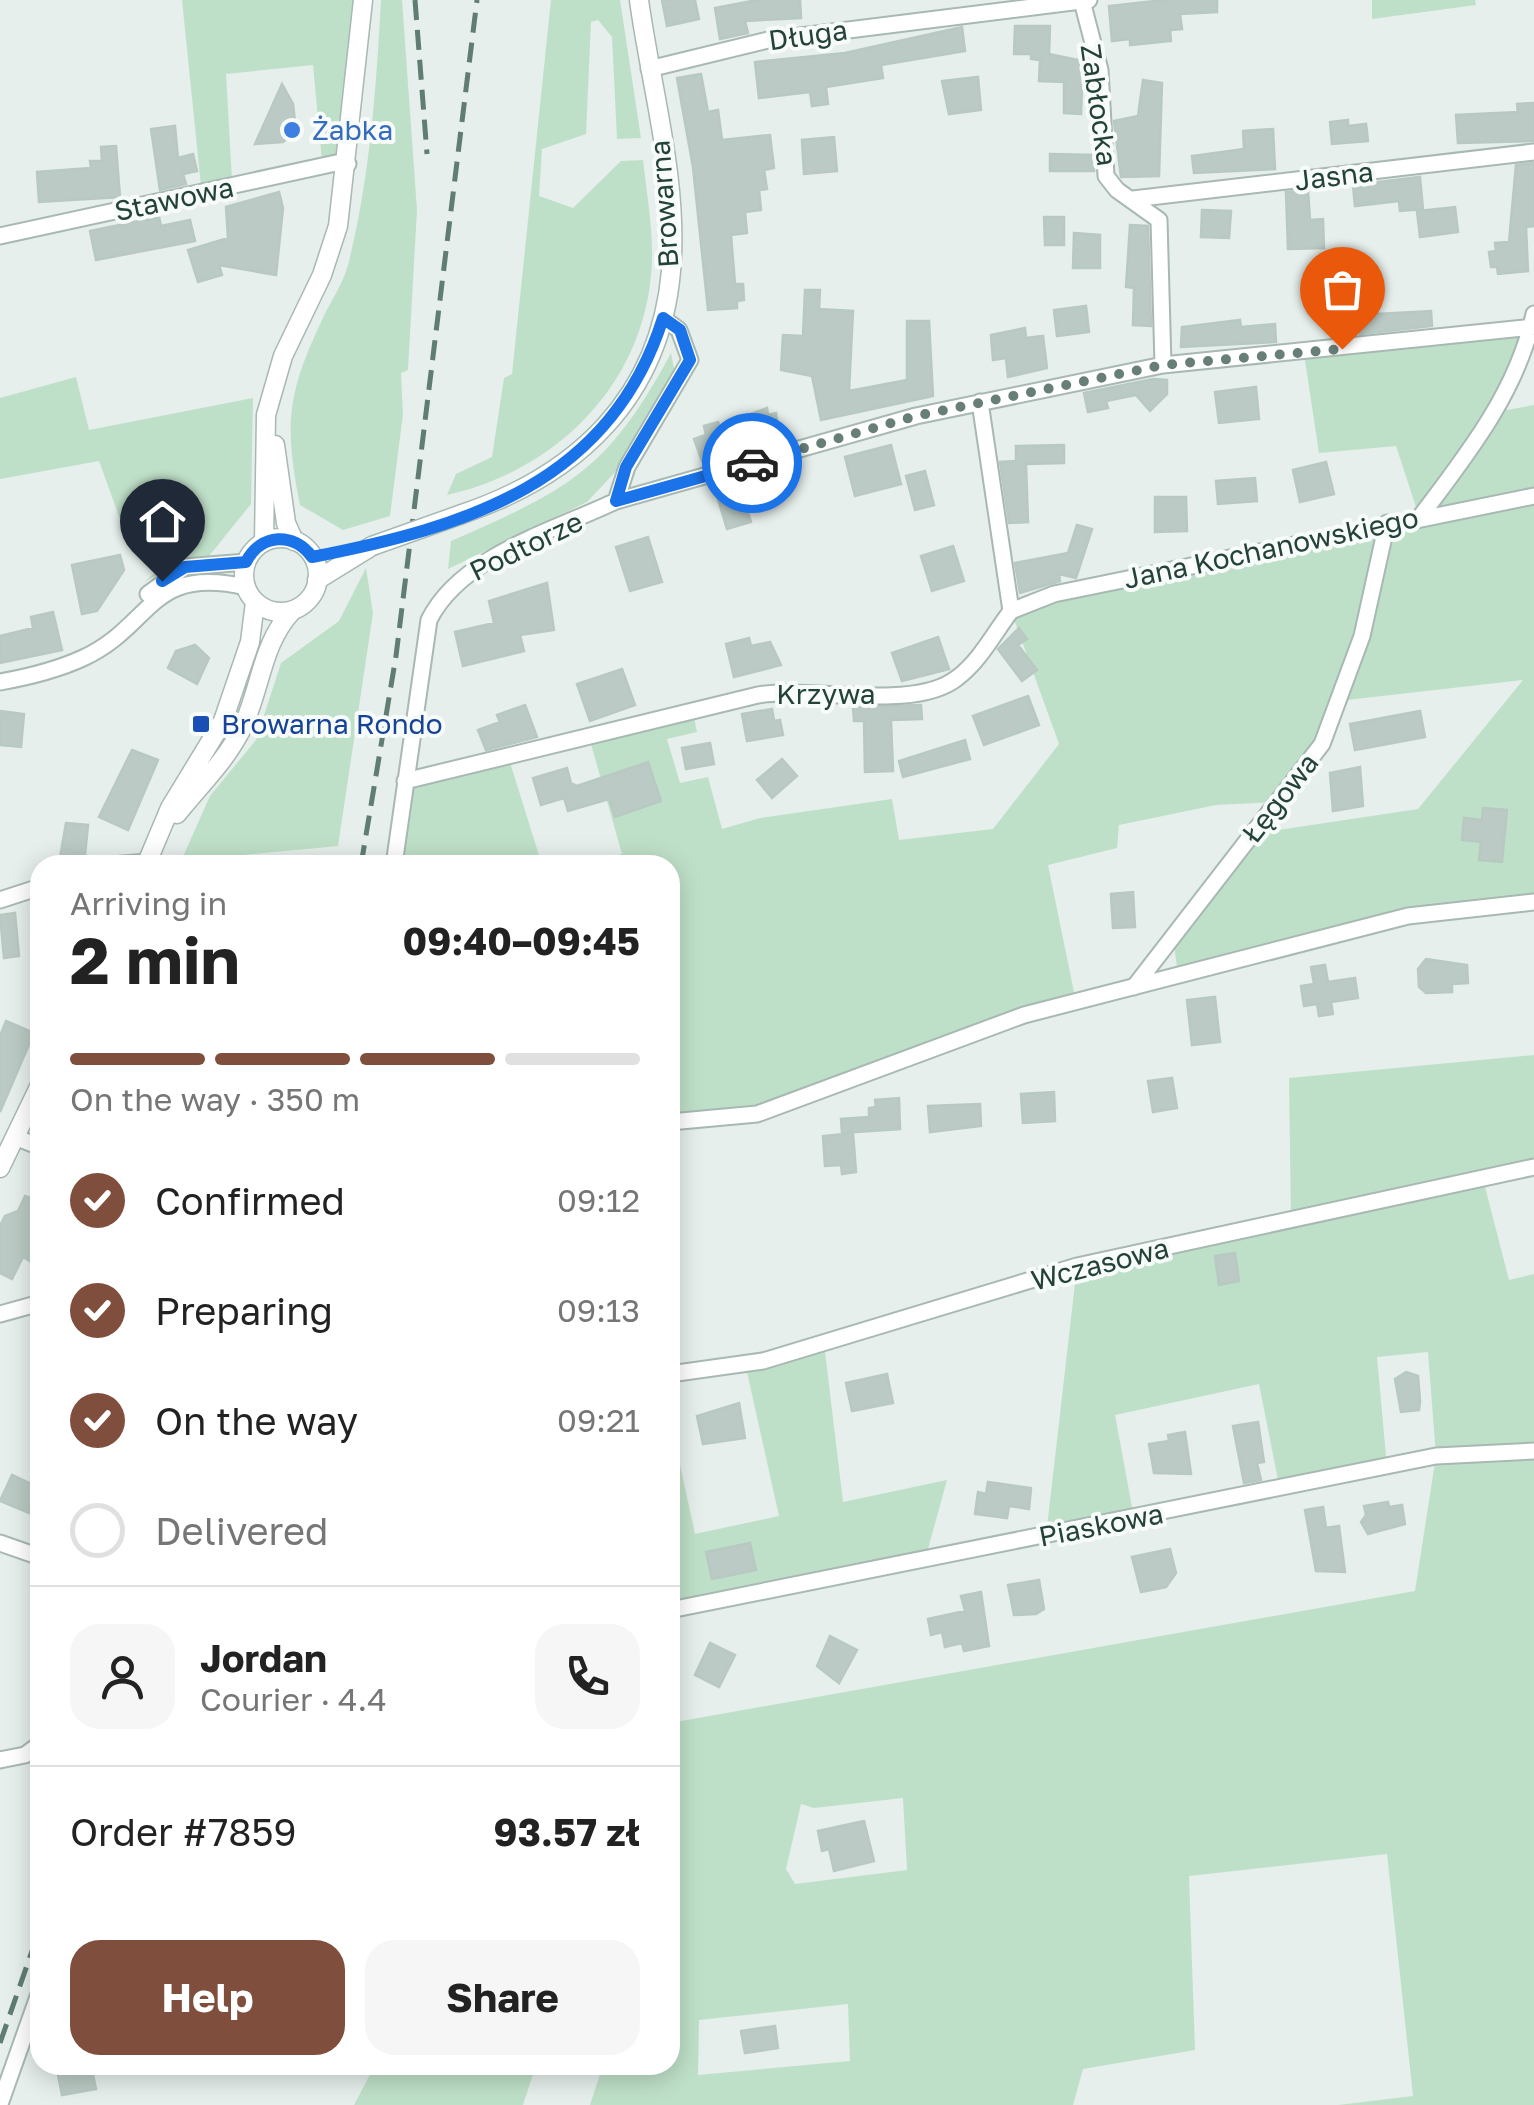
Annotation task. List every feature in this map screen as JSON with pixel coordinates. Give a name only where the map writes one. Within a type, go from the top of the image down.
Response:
[{"type":"street","points":[[107,643],[138,604],[174,572],[201,564],[246,562],[264,542],[266,415],[283,356],[322,274],[338,226],[348,164],[363,0]]},
{"type":"street","name":"Browarna","points":[[312,557],[372,546],[550,477],[588,446],[626,400],[653,351],[671,273],[671,227],[639,0]]},
{"type":"street","name":"Długa","points":[[649,69],[768,40],[1085,0]]},
{"type":"street","name":"Zabłocka","points":[[1085,0],[1100,70],[1106,176],[1117,190],[1160,220],[1163,365]]},
{"type":"street","name":"Jasna","points":[[1133,199],[1534,152]]},
{"type":"street","name":"Stawowa","points":[[0,236],[336,163],[348,164]]},
{"type":"street","name":"Podtorze","points":[[395,855],[424,640],[439,601],[466,572],[616,501],[626,467],[690,360],[680,330],[663,318]]},
{"type":"street","points":[[616,501],[980,402],[1163,365],[1533,323],[1503,396],[1476,444],[1420,516]]},
{"type":"street","points":[[156,842],[228,752],[253,702],[274,632],[309,599],[317,580],[312,557],[294,541],[286,523],[277,466],[273,390]]},
{"type":"street","points":[[980,402],[1010,611]]},
{"type":"street","name":"Jana Kochanowskiego","points":[[1010,611],[1054,594],[1420,516],[1534,496]]},
{"type":"street","name":"Łęgowa","points":[[1134,987],[1322,744],[1362,636],[1387,523]]},
{"type":"street","points":[[264,542],[294,541]]},
{"type":"street","name":"Browarna","points":[[317,580],[372,546]]},
{"type":"street","points":[[151,855],[170,808],[228,710],[250,642],[251,595],[246,562]]},
{"type":"street","points":[[0,682],[84,658],[176,587],[213,581],[251,595],[272,611],[292,611]]},
{"type":"street","name":"Krzywa","points":[[406,781],[758,694],[786,690],[848,698],[944,686],[973,663],[1010,611]]},
{"type":"street","points":[[0,900],[30,890]]},
{"type":"street","points":[[680,1121],[756,1114],[1024,1016],[1408,916],[1534,902]]},
{"type":"street","points":[[0,1168],[30,1106]]},
{"type":"street","points":[[15,1137],[30,1143]]},
{"type":"street","name":"Wczasowa","points":[[680,1373],[764,1361],[1077,1266],[1534,1167]]},
{"type":"street","points":[[0,1314],[30,1306]]},
{"type":"street","name":"Piaskowa","points":[[680,1608],[1436,1456],[1534,1451]]},
{"type":"street","points":[[0,1543],[30,1554]]},
{"type":"street","points":[[0,1760],[30,1751]]},
{"type":"street","points":[[0,2104],[30,2019]]},
{"type":"green space","points":[[182,0],[363,0],[348,164],[322,161],[313,65],[226,74],[232,180],[201,186]]},
{"type":"green space","points":[[381,0],[402,0],[417,210],[408,370],[401,373],[403,414],[390,516],[343,530],[300,505],[292,453],[292,410],[302,369],[346,272],[356,232],[371,134]]},
{"type":"green space","points":[[551,0],[620,0],[641,138],[617,139],[612,37],[598,20],[591,22],[586,134],[542,149],[539,196],[573,208],[621,161],[643,160],[652,246],[644,316],[611,388],[586,418],[523,466],[447,495],[456,474],[492,457],[504,378],[512,374]]},
{"type":"green space","points":[[1372,0],[1475,0],[1476,5],[1372,19]]},
{"type":"green space","points":[[1532,321],[1496,412],[1534,405],[1534,896],[1408,916],[1178,976],[1173,936],[1252,834],[1418,809],[1523,680],[1338,701],[1322,744],[1277,802],[1216,805],[1119,825],[1117,848],[1048,865],[1076,1002],[757,1114],[680,1121],[680,855],[618,855],[622,854],[589,737],[693,713],[697,732],[667,739],[680,783],[708,777],[722,829],[760,818],[892,799],[899,840],[993,829],[1059,744],[1011,611],[1419,516],[1396,446],[1319,453],[1304,354]]},
{"type":"green space","points":[[671,353],[674,369],[619,468],[587,502],[448,569],[451,541],[556,490],[605,450],[627,424]]},
{"type":"green space","points":[[76,377],[89,430],[253,398],[251,504],[209,556],[181,562],[144,582],[175,556],[169,545],[132,552],[99,461],[0,479],[0,398]]},
{"type":"green space","points":[[366,568],[373,613],[338,846],[244,855],[184,855],[210,796],[256,740],[281,663],[339,621]]},
{"type":"green space","points":[[508,756],[539,855],[395,855],[405,781]]},
{"type":"green space","points":[[1534,1055],[1534,1161],[1483,1179],[1509,1280],[1534,1274],[1534,2105],[1338,2105],[1413,2096],[1387,1854],[1189,1876],[1195,2050],[1083,2069],[1073,2105],[590,2105],[600,2075],[680,2075],[680,1721],[1415,1591],[1436,1456],[1428,1352],[1377,1357],[1387,1467],[1280,1490],[1259,1384],[1115,1415],[1134,1518],[1046,1536],[1077,1266],[1291,1220],[1289,1078]],"holes":[[[903,1798],[907,1870],[795,1884],[786,1869],[801,1804],[814,1808]],[[848,2004],[850,2061],[698,2075],[699,2020]]]},
{"type":"green space","points":[[824,1343],[843,1502],[947,1480],[925,1560],[680,1608],[680,1464],[695,1534],[779,1516],[745,1363]]},
{"type":"green space","points":[[370,2075],[533,2075],[523,2105],[354,2105]]},
{"type":"building","points":[[662,0],[695,0],[699,19],[667,26]]},
{"type":"building","points":[[757,0],[800,0],[801,18],[745,21],[748,33],[720,39],[715,8]]},
{"type":"building","points":[[1217,0],[1217,12],[1180,14],[1182,29],[1170,30],[1171,41],[1130,45],[1130,39],[1112,41],[1109,6]]},
{"type":"building","points":[[1015,26],[1050,26],[1049,54],[1083,61],[1081,114],[1064,113],[1064,82],[1039,81],[1040,60],[1031,59],[1031,54],[1014,54]]},
{"type":"building","points":[[962,27],[965,51],[881,65],[883,78],[826,87],[828,104],[812,106],[810,92],[759,98],[755,62],[845,53]]},
{"type":"building","points":[[701,74],[708,112],[718,110],[722,140],[770,135],[774,168],[764,170],[767,189],[759,190],[761,210],[745,212],[747,233],[731,235],[735,284],[743,284],[744,300],[737,301],[737,308],[708,310],[693,167],[677,78]]},
{"type":"building","points":[[978,77],[981,110],[949,114],[942,81]]},
{"type":"building","points":[[1143,80],[1162,83],[1159,176],[1121,177],[1114,121],[1138,116]]},
{"type":"building","points":[[282,84],[293,104],[296,131],[283,142],[255,144]]},
{"type":"building","points":[[1534,103],[1534,141],[1458,143],[1456,115],[1518,112],[1517,104]]},
{"type":"building","points":[[1348,120],[1348,126],[1366,124],[1368,141],[1332,144],[1330,122]]},
{"type":"building","points":[[175,126],[178,158],[193,154],[197,171],[183,174],[186,184],[160,190],[151,129]]},
{"type":"building","points":[[1273,129],[1275,169],[1194,173],[1192,156],[1244,149],[1243,131]]},
{"type":"building","points":[[834,137],[837,171],[804,174],[802,140]]},
{"type":"building","points":[[116,146],[120,197],[39,202],[37,172],[91,168],[90,161],[102,161],[101,147]]},
{"type":"building","points":[[1050,154],[1094,155],[1094,171],[1050,171]]},
{"type":"building","points":[[1534,163],[1534,226],[1526,227],[1528,271],[1498,274],[1497,267],[1491,267],[1489,252],[1496,251],[1495,243],[1509,242],[1516,165]]},
{"type":"building","points":[[1420,177],[1423,209],[1400,211],[1399,201],[1355,206],[1353,185]]},
{"type":"building","points":[[1308,190],[1310,220],[1323,219],[1324,248],[1288,249],[1286,192]]},
{"type":"building","points":[[279,192],[283,208],[276,275],[219,265],[222,275],[198,282],[188,250],[228,238],[226,207]]},
{"type":"building","points":[[1455,207],[1458,232],[1420,237],[1417,211]]},
{"type":"building","points":[[1202,210],[1231,211],[1229,238],[1201,237]]},
{"type":"building","points":[[159,217],[161,226],[190,220],[195,241],[96,260],[90,231]]},
{"type":"building","points":[[1044,217],[1064,217],[1064,245],[1045,245]]},
{"type":"building","points":[[1130,225],[1148,226],[1151,326],[1133,325],[1134,288],[1126,287]]},
{"type":"building","points":[[1074,233],[1100,235],[1100,268],[1073,268]]},
{"type":"building","points":[[805,290],[820,290],[819,309],[853,311],[849,391],[907,380],[907,321],[929,321],[933,396],[821,420],[812,376],[781,370],[783,335],[803,336]]},
{"type":"building","points":[[1086,306],[1089,332],[1057,336],[1054,310]]},
{"type":"building","points":[[1431,311],[1432,326],[1360,334],[1359,315]]},
{"type":"building","points":[[1240,320],[1241,327],[1275,324],[1276,342],[1181,347],[1182,327]]},
{"type":"building","points":[[1025,328],[1026,338],[1043,336],[1047,368],[1008,377],[1006,358],[993,360],[991,335]]},
{"type":"building","points":[[1153,379],[1167,380],[1167,394],[1150,411],[1136,395],[1106,401],[1108,408],[1088,412],[1084,393]]},
{"type":"building","points":[[1256,387],[1259,419],[1219,423],[1215,392]]},
{"type":"building","points":[[767,408],[768,415],[776,413],[778,430],[748,435],[745,416]]},
{"type":"building","points":[[718,422],[728,452],[702,461],[694,439],[706,435],[704,426]]},
{"type":"building","points":[[891,445],[901,484],[855,496],[845,457]]},
{"type":"building","points":[[1064,445],[1064,463],[1026,464],[1028,522],[1009,523],[1000,462],[1016,461],[1016,446]]},
{"type":"building","points":[[1326,462],[1334,494],[1300,502],[1293,470]]},
{"type":"building","points":[[925,471],[934,505],[915,510],[906,476]]},
{"type":"building","points":[[1255,478],[1257,501],[1218,504],[1216,481]]},
{"type":"building","points":[[741,490],[751,522],[727,529],[717,496]]},
{"type":"building","points":[[1155,497],[1186,497],[1187,531],[1155,532]]},
{"type":"building","points":[[1077,525],[1092,529],[1076,578],[1059,574],[1060,581],[1020,593],[1015,563],[1068,553]]},
{"type":"building","points":[[648,537],[662,582],[630,591],[616,547]]},
{"type":"building","points":[[953,546],[964,581],[932,591],[921,556]]},
{"type":"building","points":[[120,555],[124,570],[97,611],[82,614],[72,565]]},
{"type":"building","points":[[547,583],[554,630],[520,635],[524,651],[463,666],[455,632],[494,623],[489,601]]},
{"type":"building","points":[[53,612],[62,650],[0,663],[0,636],[33,628],[31,617]]},
{"type":"building","points":[[1019,628],[1027,639],[1018,645],[1037,670],[1022,681],[998,649]]},
{"type":"building","points":[[938,637],[949,669],[902,681],[892,653]]},
{"type":"building","points":[[749,638],[751,646],[770,642],[781,665],[734,677],[726,644]]},
{"type":"building","points":[[195,645],[209,658],[197,684],[168,668],[176,651]]},
{"type":"building","points":[[622,669],[635,705],[590,721],[577,684]]},
{"type":"building","points":[[1028,696],[1039,725],[984,745],[973,716]]},
{"type":"building","points":[[525,705],[537,737],[486,750],[478,730],[500,722],[497,715]]},
{"type":"building","points":[[921,705],[922,719],[891,720],[893,771],[865,772],[864,721],[854,721],[853,707]]},
{"type":"building","points":[[772,709],[774,721],[780,720],[783,735],[747,741],[742,714]]},
{"type":"building","points":[[0,711],[24,714],[21,747],[0,745]]},
{"type":"building","points":[[1420,711],[1425,737],[1355,750],[1350,724]]},
{"type":"building","points":[[965,740],[970,759],[903,777],[899,761]]},
{"type":"building","points":[[710,743],[714,764],[686,769],[682,748]]},
{"type":"building","points":[[132,750],[158,760],[128,830],[99,817]]},
{"type":"building","points":[[782,759],[797,776],[772,798],[757,780]]},
{"type":"building","points":[[648,762],[661,801],[615,817],[609,799],[568,811],[564,798],[541,805],[533,778],[567,768],[571,783],[577,786]]},
{"type":"building","points":[[1360,767],[1363,806],[1333,811],[1330,773]]},
{"type":"building","points":[[1483,808],[1507,810],[1502,862],[1479,860],[1481,842],[1462,840],[1464,818],[1482,820]]},
{"type":"building","points":[[66,823],[88,825],[85,855],[60,855]]},
{"type":"building","points":[[1133,892],[1135,927],[1113,928],[1111,894]]},
{"type":"building","points":[[15,913],[19,956],[4,958],[0,915]]},
{"type":"building","points":[[1426,959],[1467,965],[1468,983],[1452,984],[1452,992],[1426,993],[1419,987],[1418,969]]},
{"type":"building","points":[[1325,965],[1328,982],[1355,978],[1358,998],[1331,1002],[1333,1014],[1319,1016],[1317,1004],[1304,1006],[1301,986],[1314,984],[1311,967]]},
{"type":"building","points":[[1215,997],[1220,1042],[1192,1045],[1187,1000]]},
{"type":"building","points":[[6,1021],[30,1031],[30,1042],[0,1112],[0,1036]]},
{"type":"building","points":[[1172,1078],[1177,1108],[1153,1112],[1148,1081]]},
{"type":"building","points":[[1054,1092],[1055,1121],[1023,1123],[1021,1094]]},
{"type":"building","points":[[899,1098],[900,1129],[842,1133],[841,1119],[869,1117],[869,1108],[876,1107],[875,1100]]},
{"type":"building","points":[[980,1104],[981,1126],[930,1132],[928,1106]]},
{"type":"building","points":[[853,1133],[856,1172],[842,1174],[841,1165],[825,1166],[823,1136]]},
{"type":"building","points":[[25,1196],[30,1198],[30,1261],[23,1257],[12,1279],[0,1273],[0,1226],[5,1216],[18,1211]]},
{"type":"building","points":[[1235,1253],[1239,1281],[1219,1285],[1215,1256]]},
{"type":"building","points":[[1406,1372],[1418,1376],[1419,1410],[1401,1412],[1395,1379]]},
{"type":"building","points":[[887,1374],[893,1403],[852,1411],[846,1383]]},
{"type":"building","points":[[739,1403],[745,1438],[703,1444],[697,1416]]},
{"type":"building","points":[[1258,1422],[1264,1462],[1257,1463],[1261,1480],[1244,1483],[1233,1426]]},
{"type":"building","points":[[1185,1432],[1191,1474],[1154,1473],[1149,1444],[1169,1441],[1168,1435]]},
{"type":"building","points":[[12,1475],[30,1483],[30,1513],[0,1501]]},
{"type":"building","points":[[988,1482],[1031,1488],[1029,1509],[1009,1506],[1007,1518],[975,1514],[978,1492],[986,1494]]},
{"type":"building","points":[[1388,1502],[1389,1507],[1402,1505],[1405,1524],[1368,1534],[1361,1522],[1366,1515],[1364,1506]]},
{"type":"building","points":[[1323,1507],[1326,1528],[1339,1526],[1345,1572],[1316,1571],[1305,1510]]},
{"type":"building","points":[[750,1543],[756,1570],[712,1579],[706,1552]]},
{"type":"building","points":[[1170,1549],[1176,1573],[1166,1587],[1141,1592],[1132,1557]]},
{"type":"building","points":[[1039,1580],[1044,1609],[1036,1614],[1014,1615],[1008,1585]]},
{"type":"building","points":[[981,1592],[989,1646],[964,1651],[962,1643],[945,1647],[942,1632],[931,1635],[928,1619],[965,1611],[961,1596]]},
{"type":"building","points":[[830,1636],[857,1650],[839,1683],[817,1666]]},
{"type":"building","points":[[710,1643],[735,1655],[719,1687],[695,1675]]},
{"type":"building","points":[[864,1821],[874,1861],[834,1871],[829,1849],[822,1851],[818,1831]]},
{"type":"building","points":[[775,2026],[778,2048],[745,2053],[741,2031]]},
{"type":"building","points":[[58,2075],[93,2075],[96,2089],[62,2095]]},
{"type":"railway","points":[[415,0],[427,154]]},
{"type":"railway","points":[[363,855],[396,656],[477,0]]},
{"type":"railway","points":[[0,2043],[30,1957]]},
{"type":"way so far","points":[[752,463],[916,416],[1163,365],[1342,349]]},
{"type":"place","name":"Żabka","points":[[292,130]]},
{"type":"place","name":"Browarna Rondo","points":[[201,724]]},
{"type":"route","points":[[162,581],[185,567],[246,562],[254,550],[271,540],[294,541],[312,557],[372,546],[491,505],[550,477],[609,424],[653,351],[663,318],[680,330],[690,360],[626,467],[616,501],[752,463]]}]
